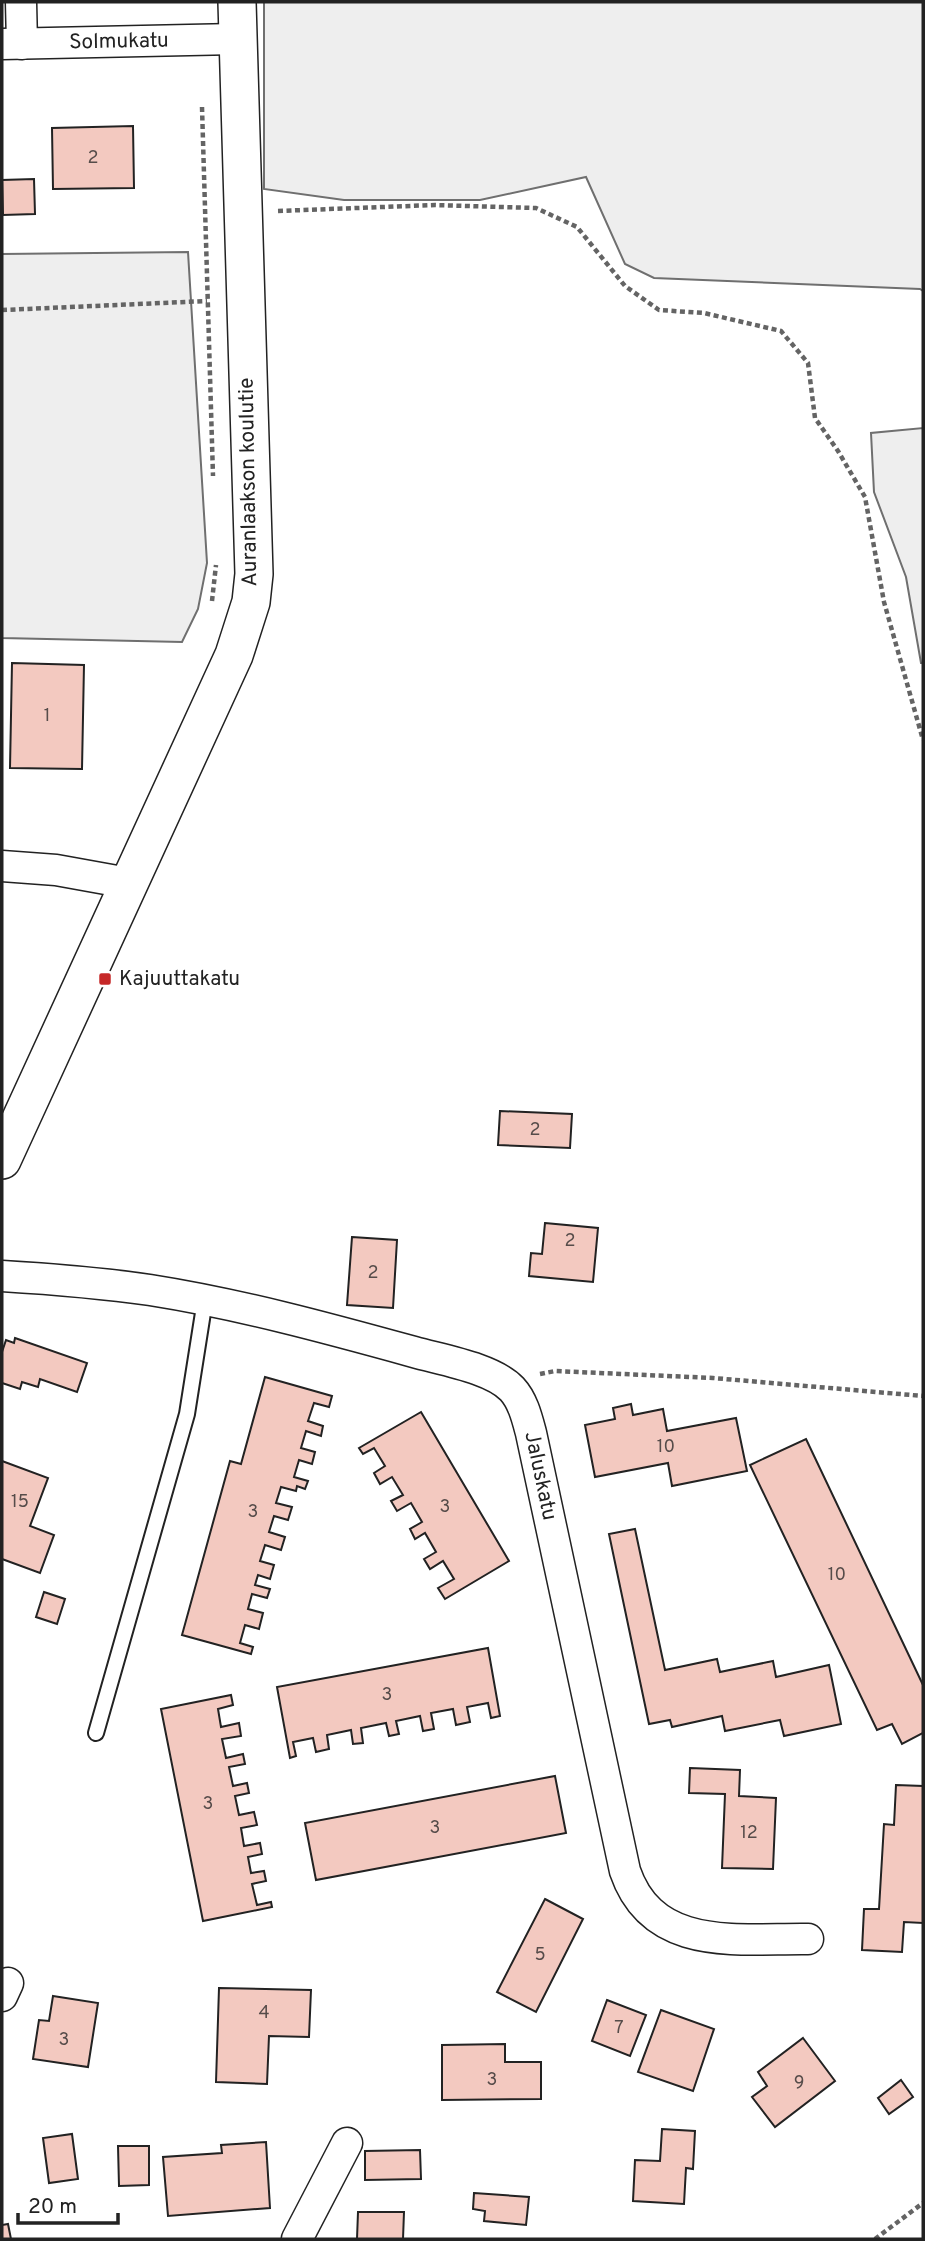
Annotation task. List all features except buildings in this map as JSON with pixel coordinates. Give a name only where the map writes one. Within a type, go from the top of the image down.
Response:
[{"type":"street","points":[[12,44],[21,2]]},
{"type":"street","name":"Auranlaakson koulutie","points":[[2,1160],[234,655],[251,602],[254,574],[237,2]]},
{"type":"street","name":"Solmukatu","points":[[12,44],[236,39]]},
{"type":"street","points":[[2,866],[56,870],[128,883]]},
{"type":"street","points":[[2,1276],[114,1286],[205,1300],[356,1336],[467,1367],[500,1380],[512,1389]]},
{"type":"street","name":"Jaluskatu","points":[[512,1389],[521,1402],[531,1433],[631,1889],[640,1903],[654,1916],[688,1933],[709,1938],[808,1939]]},
{"type":"street","points":[[297,2239],[346,2143]]},
{"type":"lane","points":[[96,1733],[187,1414],[205,1300]]},
{"type":"path","points":[[202,95],[213,482]]},
{"type":"path","points":[[242,215],[435,205],[536,208],[577,227],[625,286],[659,310],[704,313],[781,331],[808,363],[815,418],[865,497],[884,602],[923,740]]},
{"type":"path","points":[[2,310],[207,300]]},
{"type":"path","points":[[212,607],[216,552]]},
{"type":"path","points":[[512,1389],[524,1380],[555,1371],[713,1378],[923,1396]]},
{"type":"path","points":[[875,2239],[923,2203]]},
{"type":"shaded area","points":[[264,2],[923,2],[923,291],[654,278],[625,264],[586,177],[480,200],[344,200],[264,189]]},
{"type":"shaded area","points":[[188,252],[207,563],[198,609],[182,642],[2,638],[2,254]]},
{"type":"shaded area","points":[[923,428],[921,663],[906,577],[874,492],[871,433]]},
{"type":"place","name":"Kajuuttakatu","points":[[105,979]]}]
